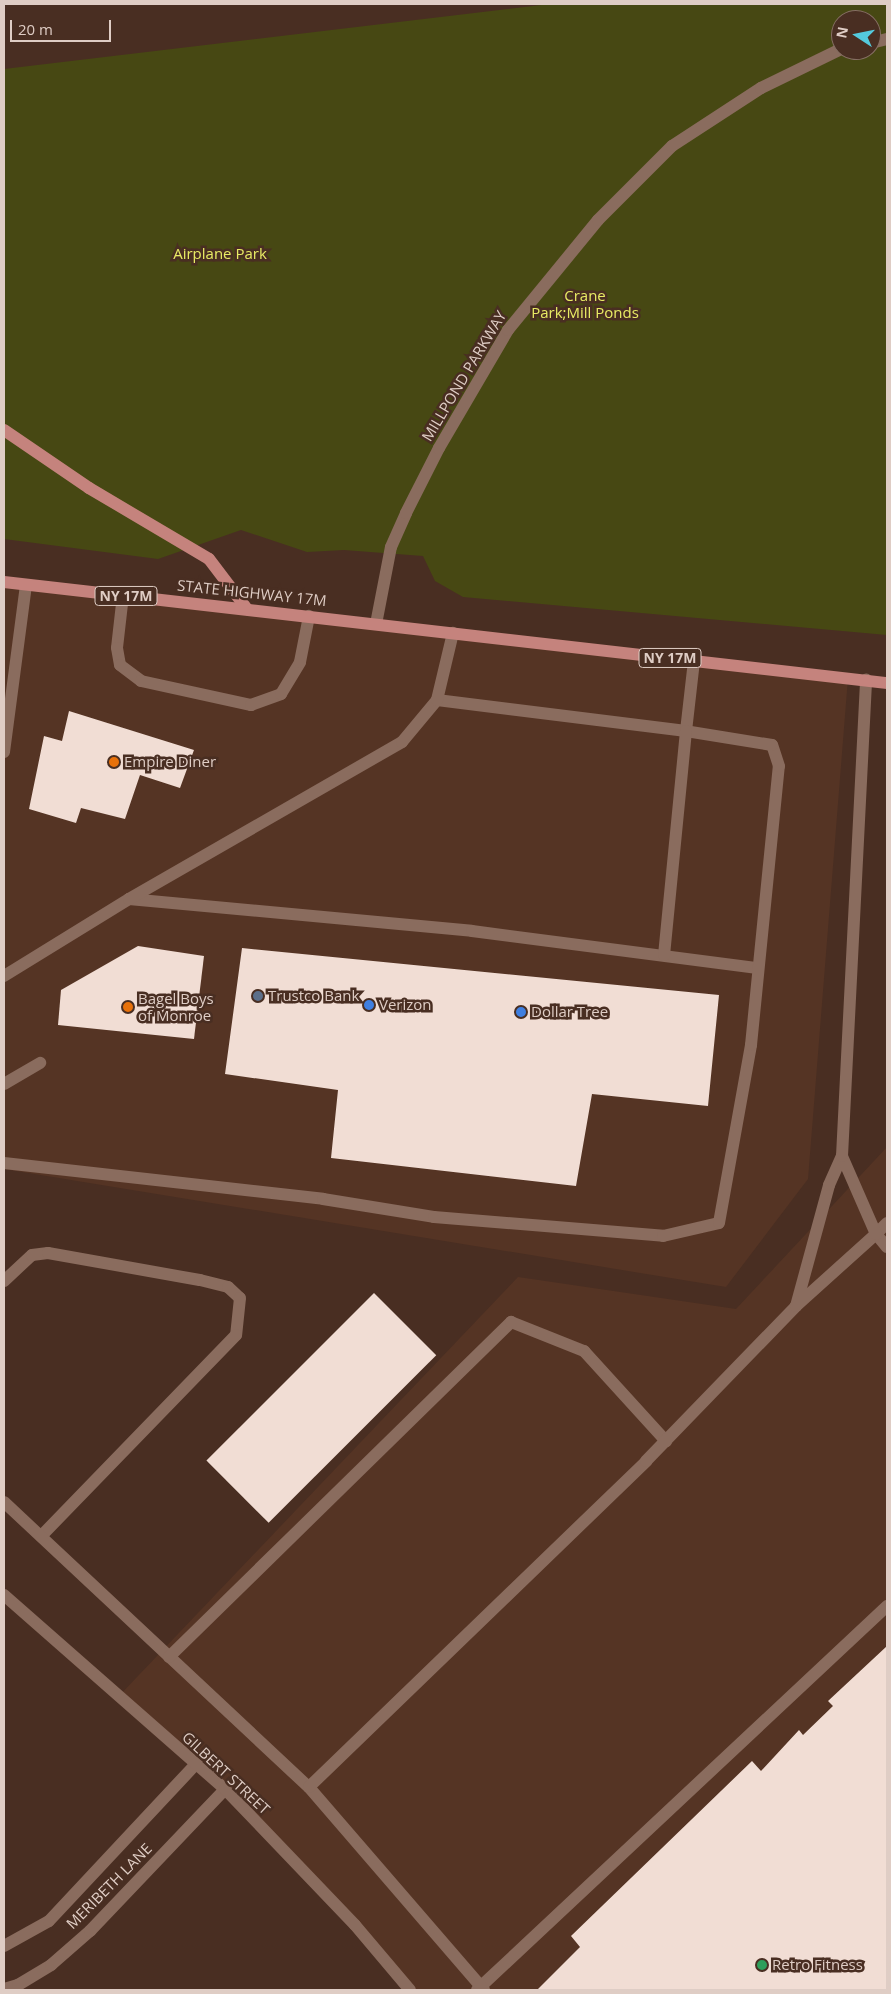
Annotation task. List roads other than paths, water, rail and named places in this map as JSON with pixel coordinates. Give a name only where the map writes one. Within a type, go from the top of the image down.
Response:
[{"type":"main road","points":[[4,430],[89,488],[209,559],[248,609]]},
{"type":"main road","name":"STATE HIGHWAY 17M","points":[[4,582],[376,624]]},
{"type":"main road","name":"NY 17M","points":[[376,624],[887,683]]},
{"type":"street","name":"MILLPOND PARKWAY","points":[[376,624],[389,556],[406,513],[439,448],[508,330],[598,220],[672,146],[761,88],[831,54]]},
{"type":"street","points":[[4,752],[26,584]]},
{"type":"street","points":[[124,595],[117,648],[120,665],[141,681],[251,705],[281,694],[300,662],[309,616]]},
{"type":"street","points":[[4,976],[129,899],[402,742],[437,700],[453,633]]},
{"type":"street","points":[[664,955],[694,661]]},
{"type":"street","points":[[796,1306],[829,1185],[842,1156],[866,680]]},
{"type":"street","points":[[4,1163],[323,1199],[444,1218],[663,1236],[718,1223],[752,1045],[779,766],[772,745],[437,700]]},
{"type":"street","points":[[129,899],[472,930],[758,968]]},
{"type":"street","points":[[4,1084],[40,1063]]},
{"type":"street","points":[[842,1156],[876,1234],[887,1247]]},
{"type":"street","points":[[308,1787],[666,1441],[796,1306],[887,1223]]},
{"type":"street","points":[[4,1281],[32,1255],[48,1253],[200,1280],[228,1287],[240,1298],[236,1335],[41,1536]]},
{"type":"street","points":[[169,1657],[511,1322],[584,1352],[666,1441]]},
{"type":"street","points":[[4,1502],[308,1787],[481,1989],[887,1606]]},
{"type":"street","name":"GILBERT STREET","points":[[4,1595],[225,1790],[355,1924],[410,1990]]},
{"type":"street","name":"MERIBETH LANE","points":[[4,1946],[49,1921],[195,1765]]},
{"type":"street","name":"MERIBETH LANE","points":[[4,1989],[18,1985],[51,1965],[90,1931],[225,1790]]},
{"type":"place","name":"Empire Diner","points":[[114,762]]},
{"type":"place","name":"Trustco Bank","points":[[258,996]]},
{"type":"place","name":"Verizon","points":[[369,1005]]},
{"type":"place","name":"Bagel Boys of Monroe","points":[[128,1007]]},
{"type":"place","name":"Dollar Tree","points":[[521,1012]]},
{"type":"place","name":"Retro Fitness","points":[[762,1965]]},
{"type":"park label","name":"Airplane Park","points":[[220,254]]},
{"type":"park label","name":"Crane Park;Mill Ponds","points":[[585,304]]}]
